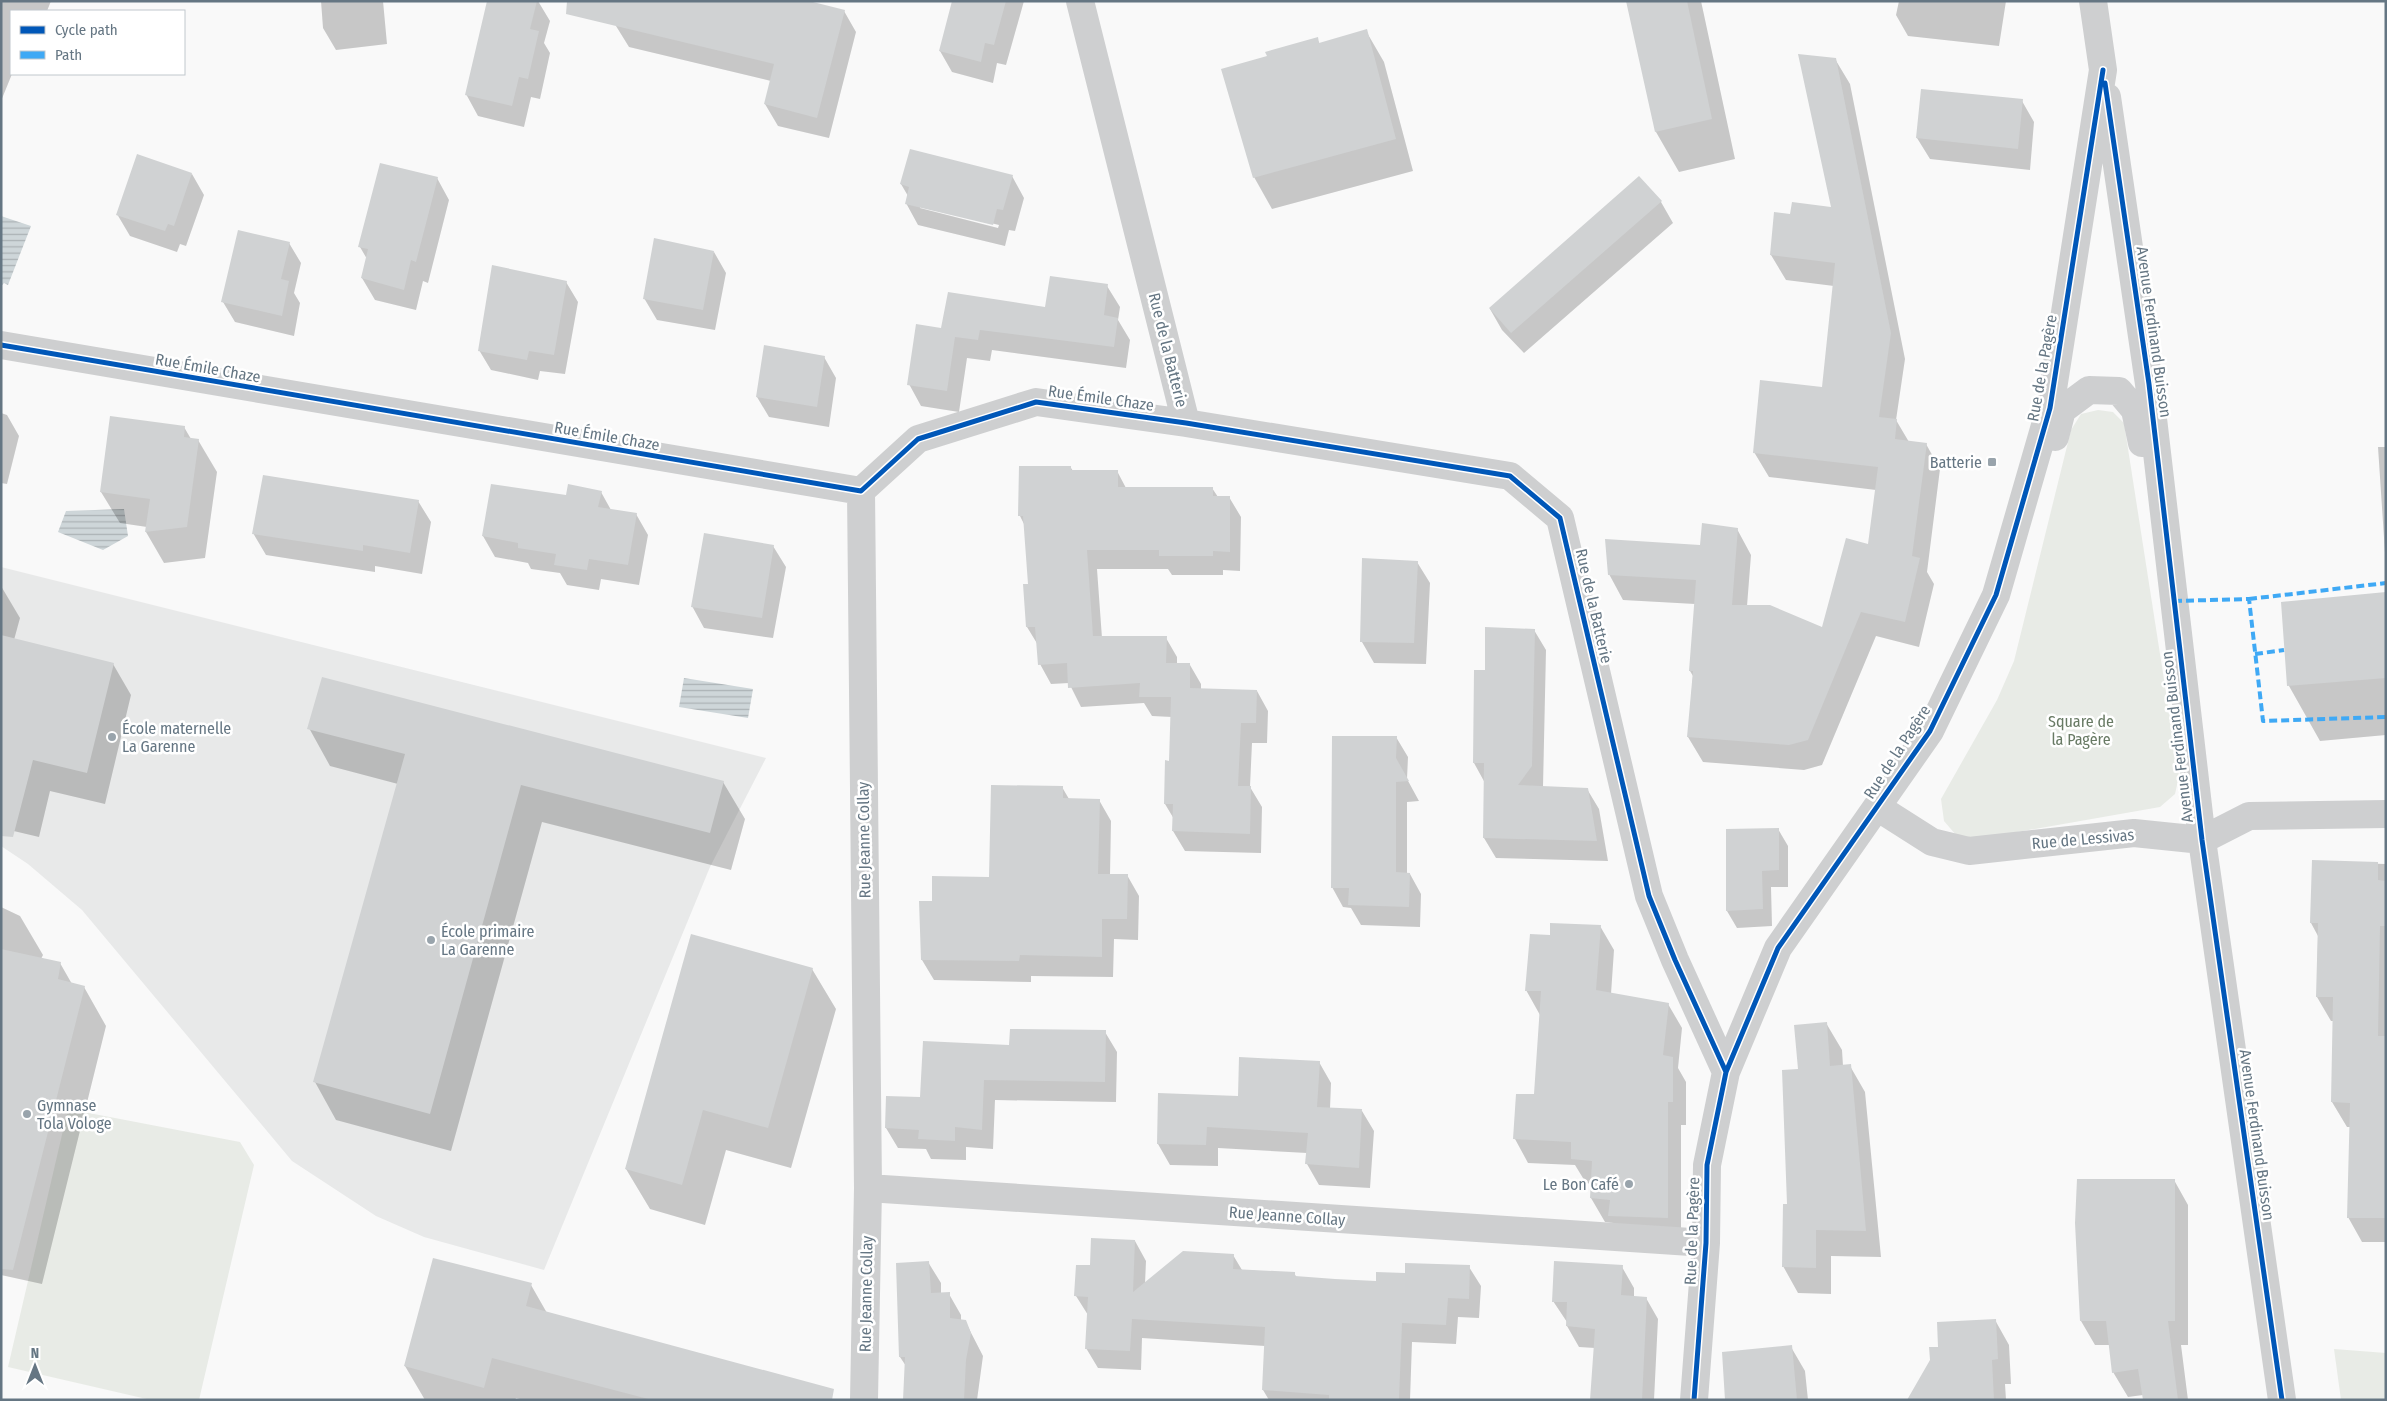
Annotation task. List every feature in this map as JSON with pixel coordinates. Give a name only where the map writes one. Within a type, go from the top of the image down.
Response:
[{"type":"street","name":"Rue de la Batterie","points":[[1080,1],[1186,423],[1510,476],[1560,518],[1649,896],[1674,960],[1726,1072]]},
{"type":"street","name":"Rue de la Pagère","points":[[1694,1400],[1706,1243],[1707,1165],[1726,1072],[1778,948],[1930,731],[1996,595],[2050,408],[2103,70],[2093,1]]},
{"type":"street","name":"Avenue Ferdinand Buisson","points":[[2103,70],[2150,384],[2202,840],[2282,1400]]},
{"type":"street","name":"Rue Émile Chaze","points":[[1,346],[861,491],[918,439],[1036,402],[1186,423]]},
{"type":"street","points":[[2009,546],[2044,484],[2062,410],[2089,390],[2119,392],[2135,410],[2143,449],[2153,530],[2174,601]]},
{"type":"street","name":"Rue Jeanne Collay","points":[[861,491],[868,1188],[864,1400]]},
{"type":"street","name":"Rue de Lessivas","points":[[1876,807],[1932,842],[1969,851],[2134,833],[2202,840]]},
{"type":"street","points":[[2202,840],[2248,816],[2386,814]]},
{"type":"street","name":"Rue Jeanne Collay","points":[[868,1188],[1706,1243]]},
{"type":"shaded area","points":[[1,216],[31,226],[8,285],[4,283],[1,286]]},
{"type":"shaded area","points":[[124,509],[128,536],[103,550],[58,532],[66,511]]},
{"type":"shaded area","name":"École primaire La Garenne","points":[[1,567],[766,758],[710,867],[544,1270],[424,1237],[376,1216],[292,1161],[82,910],[28,864],[1,846]]},
{"type":"shaded area","points":[[684,678],[753,689],[748,718],[679,707]]},
{"type":"green space","name":"Square de la Pagère","points":[[2098,410],[2113,412],[2124,423],[2179,776],[2175,794],[2160,807],[1977,839],[1956,835],[1944,821],[1941,799],[1997,700],[2014,661],[2071,430],[2081,414]]},
{"type":"green space","points":[[68,1109],[240,1142],[254,1165],[199,1400],[151,1400],[8,1367]]},
{"type":"green space","points":[[2334,1349],[2386,1353],[2386,1400],[2341,1400]]},
{"type":"building","points":[[487,1],[537,1],[530,29],[539,31],[528,79],[519,77],[512,106],[465,95]]},
{"type":"building","points":[[567,1],[809,1],[845,10],[817,118],[764,104],[774,64],[566,14]]},
{"type":"building","points":[[952,1],[1006,1],[994,45],[985,43],[981,62],[939,51]]},
{"type":"building","points":[[1626,1],[1687,1],[1712,119],[1655,132]]},
{"type":"building","points":[[1367,29],[1396,139],[1253,178],[1221,69],[1267,56],[1265,52],[1318,37],[1319,43]]},
{"type":"building","points":[[1798,54],[1836,58],[1891,333],[1879,417],[1897,419],[1895,439],[1927,443],[1912,556],[1920,558],[1905,622],[1861,612],[1808,740],[1789,745],[1687,737],[1693,671],[1689,671],[1696,580],[1608,575],[1605,539],[1700,545],[1702,523],[1738,528],[1732,605],[1770,605],[1822,627],[1846,538],[1868,544],[1878,467],[1753,453],[1760,380],[1822,387],[1835,263],[1770,255],[1774,212],[1790,214],[1792,202],[1831,207]]},
{"type":"building","points":[[1921,89],[2023,99],[2018,149],[1916,138]]},
{"type":"building","points":[[910,149],[1013,175],[1003,210],[997,209],[993,225],[905,204],[909,187],[900,184]]},
{"type":"building","points":[[137,154],[192,173],[174,226],[168,224],[165,231],[116,215]]},
{"type":"building","points":[[380,163],[438,177],[416,262],[411,260],[404,290],[361,278],[368,249],[358,247]]},
{"type":"building","points":[[1639,176],[1662,201],[1511,333],[1489,308]]},
{"type":"building","points":[[238,230],[290,242],[281,279],[289,281],[282,316],[221,302]]},
{"type":"building","points":[[654,238],[714,251],[703,310],[643,299]]},
{"type":"building","points":[[492,265],[567,281],[554,355],[529,351],[527,360],[478,351]]},
{"type":"building","points":[[1050,276],[1108,284],[1104,315],[1118,318],[1114,347],[980,330],[978,340],[955,337],[947,391],[907,385],[916,324],[941,328],[948,292],[1045,307]]},
{"type":"building","points":[[764,345],[825,356],[817,407],[756,397]]},
{"type":"building","points":[[110,416],[185,426],[184,437],[199,439],[187,527],[145,532],[150,499],[100,492]]},
{"type":"building","points":[[1019,466],[1071,466],[1071,470],[1118,470],[1118,487],[1213,487],[1213,496],[1230,496],[1230,552],[1213,551],[1213,556],[1159,556],[1159,550],[1087,550],[1093,636],[1167,636],[1166,663],[1190,663],[1190,688],[1257,690],[1256,723],[1241,723],[1238,786],[1251,786],[1250,834],[1172,831],[1173,804],[1164,804],[1165,760],[1169,761],[1171,697],[1139,697],[1140,683],[1068,688],[1067,663],[1038,665],[1035,627],[1026,627],[1023,584],[1028,584],[1023,516],[1018,516]]},
{"type":"building","points":[[263,475],[419,500],[410,553],[363,545],[363,551],[252,534]]},
{"type":"building","points":[[491,484],[566,495],[568,484],[602,491],[598,507],[637,513],[628,565],[589,559],[587,570],[554,565],[556,554],[518,548],[518,543],[482,536]]},
{"type":"building","points":[[704,533],[774,545],[762,618],[691,607]]},
{"type":"building","points":[[1362,558],[1418,561],[1414,643],[1360,642]]},
{"type":"building","points":[[2386,592],[2386,678],[2287,686],[2281,602]]},
{"type":"building","points":[[1485,627],[1535,629],[1532,766],[1518,785],[1588,788],[1597,841],[1483,838],[1484,763],[1473,763],[1474,670],[1485,670]]},
{"type":"building","points":[[1,635],[114,663],[87,773],[33,760],[13,837],[1,836]]},
{"type":"building","points":[[322,677],[724,781],[710,833],[521,785],[430,1114],[313,1082],[405,754],[307,729]]},
{"type":"building","points":[[1332,736],[1397,736],[1396,758],[1409,781],[1396,782],[1396,872],[1410,873],[1409,907],[1348,905],[1349,888],[1331,888]]},
{"type":"building","points":[[991,785],[1063,786],[1063,798],[1100,799],[1098,874],[1128,874],[1127,919],[1102,919],[1102,957],[1020,955],[1019,961],[921,960],[919,901],[932,901],[932,876],[989,877]]},
{"type":"building","points":[[1779,828],[1779,870],[1762,871],[1763,909],[1726,911],[1726,829]]},
{"type":"building","points":[[2312,860],[2378,862],[2378,880],[2386,881],[2386,926],[2380,926],[2378,1036],[2386,1036],[2386,1218],[2347,1218],[2350,1103],[2331,1102],[2333,997],[2316,997],[2318,923],[2310,923]]},
{"type":"building","points":[[1550,923],[1601,925],[1596,990],[1669,1003],[1663,1055],[1673,1057],[1673,1102],[1668,1102],[1668,1218],[1608,1216],[1610,1200],[1590,1198],[1592,1161],[1571,1159],[1571,1142],[1513,1139],[1516,1094],[1534,1094],[1541,991],[1525,991],[1530,934],[1550,935]]},
{"type":"building","points":[[691,934],[813,968],[768,1128],[703,1110],[682,1185],[625,1169]]},
{"type":"building","name":"Gymnase Tola Vologe","points":[[1,949],[61,962],[58,979],[85,986],[13,1270],[1,1269]]},
{"type":"building","points":[[1827,1022],[1830,1066],[1851,1064],[1866,1231],[1816,1230],[1816,1268],[1782,1267],[1783,1204],[1787,1204],[1782,1070],[1798,1069],[1794,1025]]},
{"type":"building","points":[[1010,1029],[1106,1030],[1105,1082],[984,1080],[982,1130],[955,1127],[955,1141],[918,1139],[919,1130],[885,1128],[886,1096],[920,1097],[923,1041],[1009,1045]]},
{"type":"building","points":[[1239,1057],[1320,1061],[1317,1107],[1362,1109],[1359,1168],[1305,1164],[1308,1133],[1207,1127],[1206,1145],[1157,1144],[1158,1093],[1238,1096]]},
{"type":"building","points":[[2077,1179],[2175,1179],[2175,1321],[2168,1321],[2178,1400],[2143,1400],[2138,1369],[2112,1373],[2106,1321],[2080,1321],[2075,1223]]},
{"type":"building","points":[[1091,1238],[1135,1240],[1133,1292],[1183,1251],[1234,1254],[1233,1269],[1295,1272],[1295,1276],[1376,1281],[1376,1272],[1405,1273],[1405,1263],[1470,1265],[1469,1299],[1448,1298],[1446,1325],[1402,1323],[1399,1399],[1329,1400],[1329,1395],[1262,1390],[1265,1327],[1132,1319],[1130,1351],[1085,1349],[1088,1297],[1074,1296],[1076,1265],[1090,1265]]},
{"type":"building","points":[[433,1258],[532,1283],[526,1306],[834,1389],[832,1400],[652,1400],[492,1358],[484,1388],[404,1366]]},
{"type":"building","points":[[929,1261],[931,1293],[950,1292],[950,1318],[966,1320],[971,1333],[966,1360],[964,1400],[903,1400],[905,1357],[899,1357],[896,1263]]},
{"type":"building","points":[[1554,1261],[1623,1265],[1621,1295],[1647,1297],[1642,1400],[1590,1400],[1595,1329],[1566,1326],[1567,1302],[1552,1302]]},
{"type":"building","points":[[1996,1319],[1998,1359],[1992,1360],[1994,1400],[1907,1400],[1930,1360],[1929,1347],[1938,1347],[1937,1322]]},
{"type":"building","points":[[1792,1345],[1797,1400],[1725,1400],[1722,1352]]},
{"type":"marked path","points":[[2249,599],[2386,583]]},
{"type":"marked path","points":[[2174,601],[2249,599],[2263,721],[2386,717]]},
{"type":"marked path","points":[[2255,654],[2284,650]]},
{"type":"cycle path","points":[[1694,1400],[1706,1243],[1707,1165],[1726,1072],[1778,948],[1930,731],[1996,595],[2050,408],[2103,70]]},
{"type":"cycle path","points":[[2105,83],[2149,384],[2202,840],[2282,1400]]},
{"type":"cycle path","points":[[1,345],[861,491],[918,439],[1036,402],[1186,423],[1510,476],[1560,518],[1649,896],[1675,960],[1726,1072]]},
{"type":"place","name":"Batterie","points":[[1992,462]]},
{"type":"place","name":"École maternelle La Garenne","points":[[112,737]]},
{"type":"place","name":"École primaire La Garenne","points":[[431,940]]},
{"type":"place","name":"Gymnase Tola Vologe","points":[[27,1114]]},
{"type":"place","name":"Le Bon Café","points":[[1629,1184]]}]
